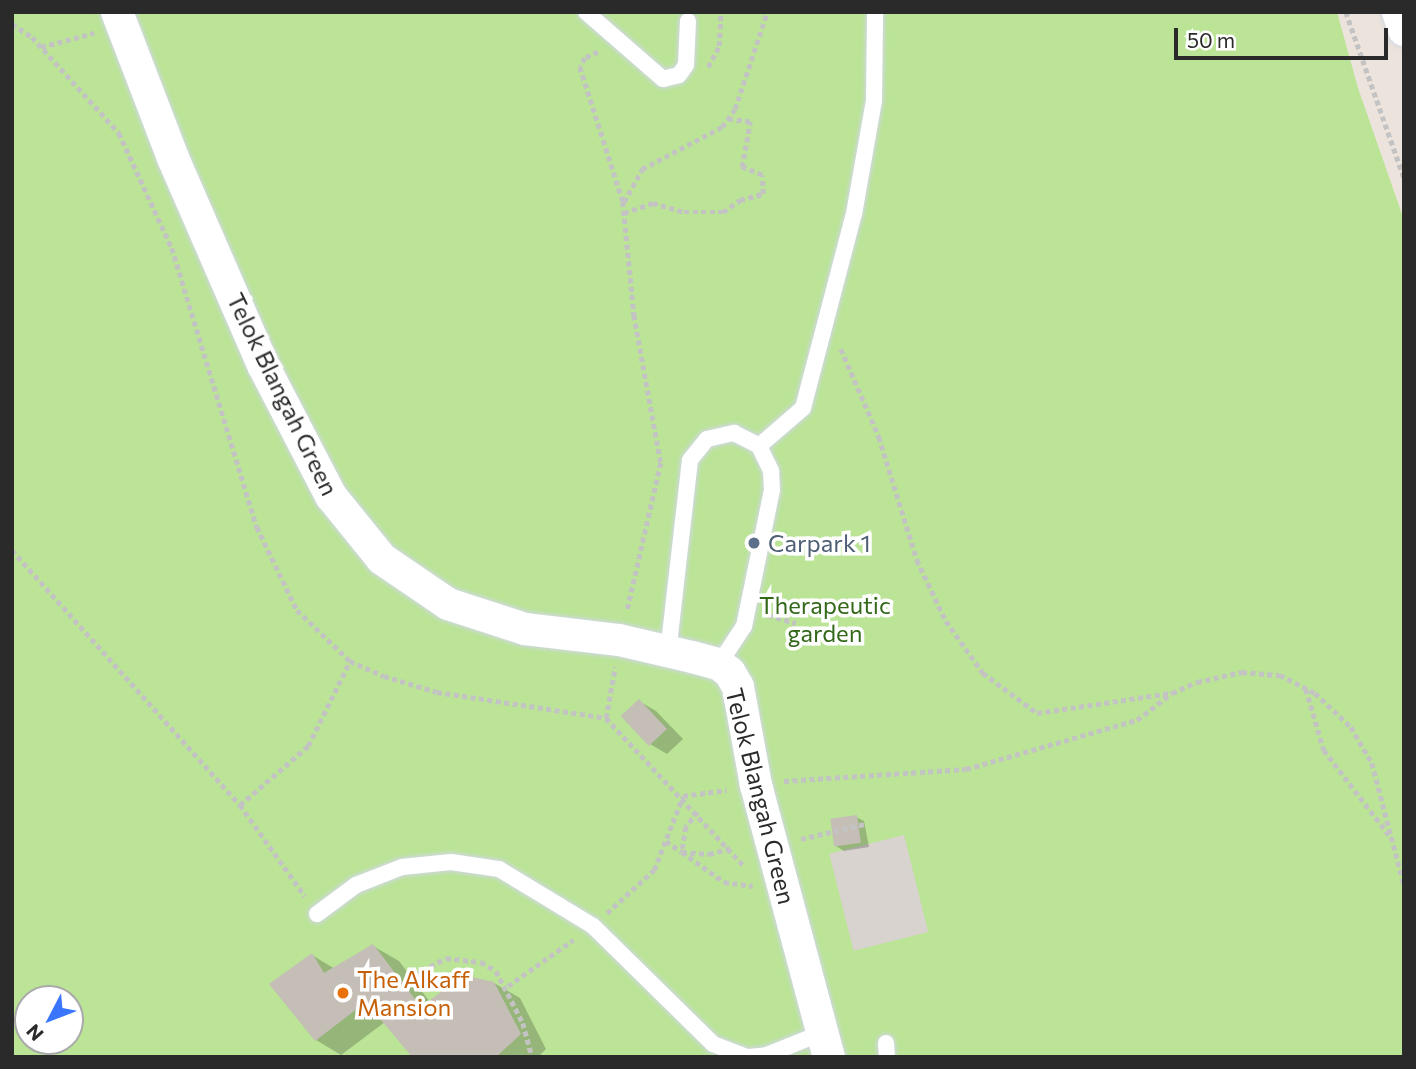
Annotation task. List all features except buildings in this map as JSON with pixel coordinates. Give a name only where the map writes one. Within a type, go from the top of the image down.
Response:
[{"type":"street","name":"Telok Blangah Green","points":[[117,12],[173,158],[258,353],[331,496],[382,559],[448,604],[525,629],[619,640],[719,664],[737,687],[756,785],[826,1044]]},
{"type":"street","points":[[1398,12],[1404,30]]},
{"type":"lane","points":[[586,12],[663,79],[679,75],[686,65],[688,21]]},
{"type":"lane","points":[[759,446],[803,408],[854,214],[874,100],[875,12]]},
{"type":"lane","points":[[668,653],[690,460],[697,447],[720,434],[747,437],[759,446],[771,471],[772,490],[744,626],[719,664]]},
{"type":"lane","points":[[317,914],[356,885],[402,867],[451,862],[499,869],[593,926],[713,1044],[748,1057],[826,1044]]},
{"type":"path","points":[[704,71],[714,61],[719,46],[721,12]]},
{"type":"path","points":[[623,202],[642,169],[722,127],[728,119],[767,12]]},
{"type":"path","points":[[1346,12],[1404,178]]},
{"type":"path","points":[[41,47],[85,35]]},
{"type":"path","points":[[608,58],[597,52],[585,58],[580,67],[623,202],[634,315],[661,463],[619,640],[606,718],[731,848],[757,887],[724,882],[666,841]]},
{"type":"path","points":[[624,213],[653,203],[684,212],[723,212],[740,200],[763,194],[762,175],[741,167],[750,122],[728,119]]},
{"type":"path","points":[[827,316],[879,437],[917,560],[946,621],[983,673],[1037,713],[1172,693]]},
{"type":"path","points":[[12,550],[240,805],[317,914]]},
{"type":"path","points":[[768,615],[796,623]]},
{"type":"path","points":[[240,805],[307,746],[350,661]]},
{"type":"path","points":[[683,796],[756,785],[966,769],[1137,720],[1172,693],[1197,682],[1242,672],[1280,675],[1306,689],[1351,727],[1372,763],[1404,885]]},
{"type":"path","points":[[1306,689],[1324,750],[1390,836]]},
{"type":"path","points":[[654,870],[683,796]]},
{"type":"path","points":[[682,852],[686,827],[698,812]]},
{"type":"path","points":[[799,840],[865,824]]},
{"type":"path","points":[[682,852],[709,854],[731,848]]},
{"type":"path","points":[[415,975],[446,958],[481,962],[496,971],[508,986],[532,1057]]},
{"type":"green space","name":"Therapeutic garden","points":[[12,12],[1337,12],[1358,88],[1404,220],[1404,1057],[12,1057]]},
{"type":"shaded area","points":[[904,835],[928,932],[853,951],[829,854]]},
{"type":"place","name":"Carpark 1","points":[[754,543]]},
{"type":"place","name":"The Alkaff Mansion","points":[[343,993]]}]
